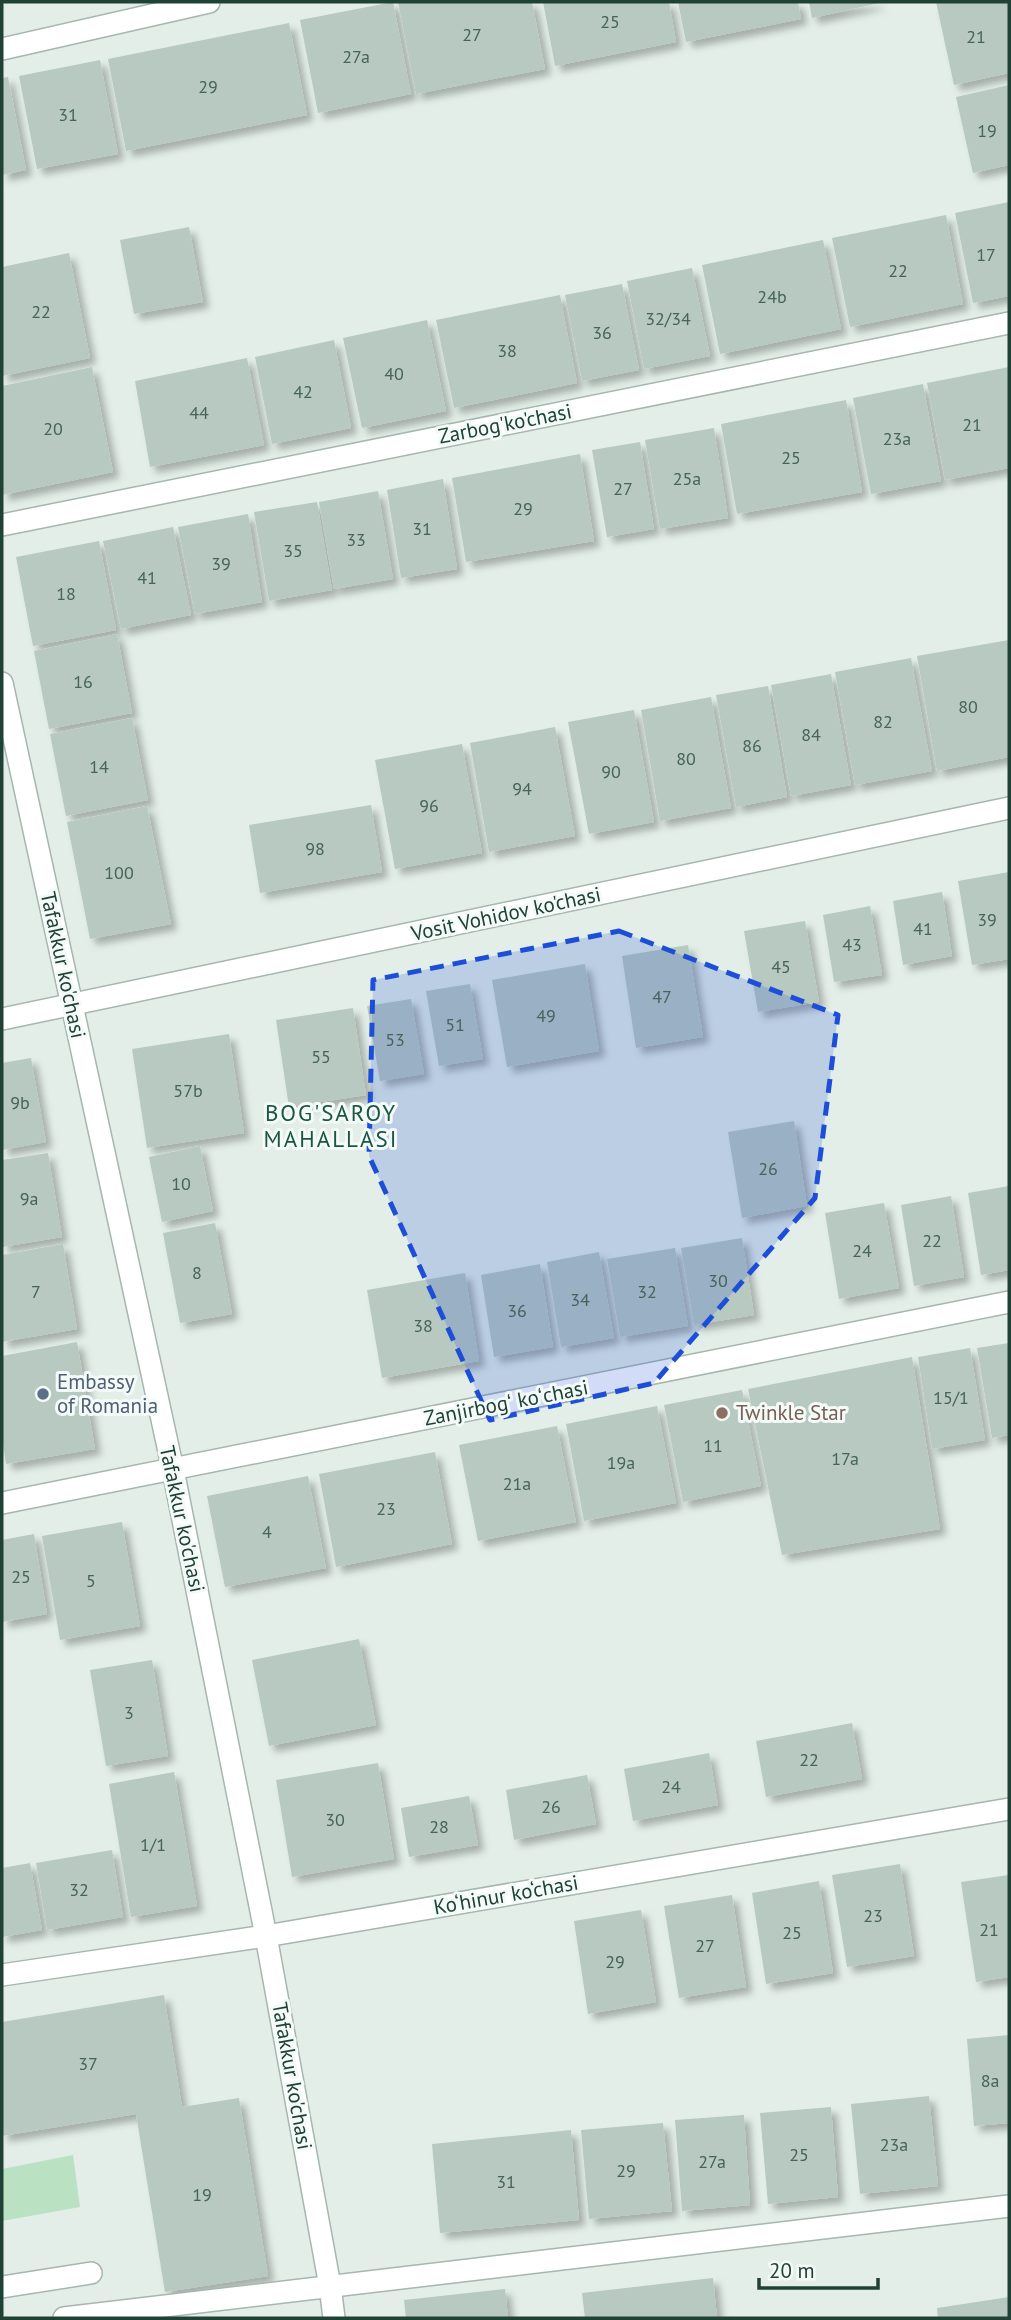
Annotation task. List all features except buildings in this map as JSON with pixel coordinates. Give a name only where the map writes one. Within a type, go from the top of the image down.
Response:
[{"type":"street","points":[[2,49],[209,2]]},
{"type":"street","name":"Zarbog'ko'chasi","points":[[2,525],[1009,323]]},
{"type":"street","name":"Tafakkur ko'chasi","points":[[2,683],[173,1470],[266,1936],[334,2318]]},
{"type":"street","name":"Vosit Vohidov ko'chasi","points":[[2,1019],[1009,808]]},
{"type":"street","name":"Zanjirbogʻ koʻchasi","points":[[2,1503],[1009,1302]]},
{"type":"street","name":"Ko‘hinur ko‘chasi","points":[[2,1975],[266,1936],[1009,1809]]},
{"type":"street","points":[[64,2318],[1009,2206]]},
{"type":"street","points":[[2,2287],[91,2273]]},
{"type":"highlighted area","points":[[619,931],[838,1015],[815,1198],[654,1383],[490,1420],[369,1156],[373,980]]},
{"type":"green space","points":[[73,2155],[80,2207],[2,2221],[2,2169]]},
{"type":"place","name":"Embassy of Romania","points":[[43,1394]]},
{"type":"place","name":"Twinkle Star","points":[[722,1413]]},
{"type":"district","name":"BOG'SAROY MAHALLASI","points":[[331,1126]]}]
